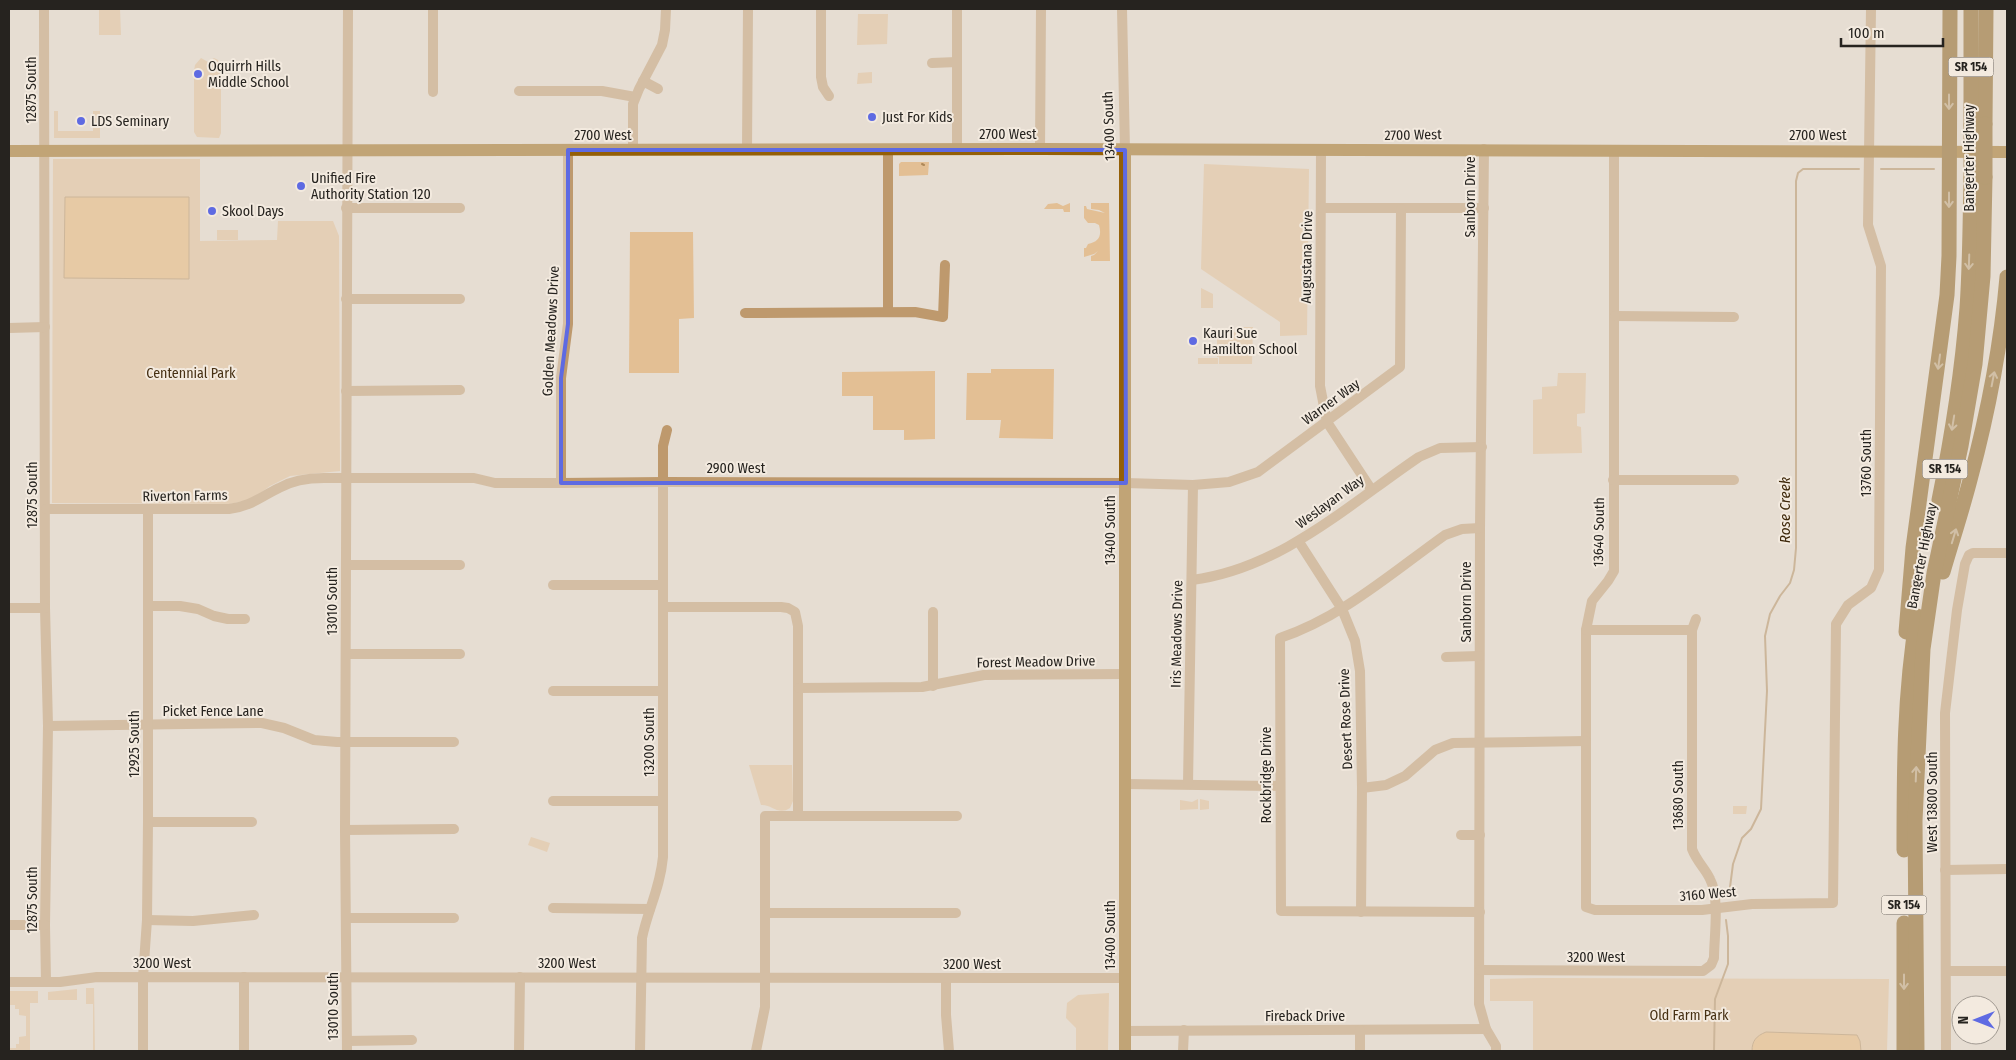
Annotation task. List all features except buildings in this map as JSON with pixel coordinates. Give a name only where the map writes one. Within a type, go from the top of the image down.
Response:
[{"type":"highway","points":[[1904,758],[1902,708],[1908,596],[1947,295],[1950,9]]},
{"type":"highway","name":"Bangerter Highway","points":[[1917,1051],[1914,875],[1918,722],[1923,649],[1929,598],[1963,437],[1975,364],[1983,276],[1978,178],[1978,124],[1971,9]]},
{"type":"highway","name":"Bangerter Highway","points":[[1978,124],[1986,9]]},
{"type":"highway","name":"Bangerter Highway","points":[[1904,1051],[1904,758],[1907,689],[1922,587],[1952,434],[1962,353],[1978,178]]},
{"type":"highway","points":[[1918,722],[1924,672],[1937,597],[1972,472],[1993,379],[2003,321],[2007,277]]},
{"type":"main road","name":"2700 West","points":[[9,151],[747,149],[1321,151],[1484,149],[2007,152]]},
{"type":"main road","name":"13400 South","points":[[1125,150],[1125,1051]]},
{"type":"street","name":"12875 South","points":[[44,9],[45,608],[48,726],[46,982]]},
{"type":"street","name":"13010 South","points":[[347,1046],[345,830],[348,478],[346,208],[348,9]]},
{"type":"street","points":[[433,9],[433,92]]},
{"type":"street","points":[[633,150],[635,97],[662,45],[666,9]]},
{"type":"street","points":[[747,149],[748,9]]},
{"type":"street","points":[[821,9],[821,77],[823,87],[829,96]]},
{"type":"street","points":[[957,9],[957,149]]},
{"type":"street","points":[[1040,149],[1041,9]]},
{"type":"street","name":"13400 South","points":[[1122,9],[1125,150]]},
{"type":"street","name":"13760 South","points":[[1833,903],[1836,624],[1848,605],[1871,588],[1879,570],[1881,266],[1868,225],[1871,9]]},
{"type":"street","points":[[932,63],[957,62]]},
{"type":"street","points":[[643,81],[658,89]]},
{"type":"street","points":[[519,91],[602,91],[635,97]]},
{"type":"street","points":[[888,149],[888,312]]},
{"type":"street","name":"Sanborn Drive","points":[[1484,149],[1480,528],[1479,1004],[1486,1029],[1496,1046],[1496,1051]]},
{"type":"street","name":"Golden Meadows Drive","points":[[561,483],[561,378],[568,324],[568,150]]},
{"type":"street","name":"Augustana Drive","points":[[1321,151],[1320,386],[1327,422]]},
{"type":"street","name":"13640 South","points":[[1586,906],[1586,630],[1592,601],[1614,570],[1614,151]]},
{"type":"street","points":[[346,208],[460,208]]},
{"type":"street","points":[[1322,208],[1484,208]]},
{"type":"street","name":"Warner Way","points":[[1126,483],[1193,485],[1228,482],[1258,472],[1400,368],[1401,209]]},
{"type":"street","points":[[745,313],[915,312],[943,317],[946,265]]},
{"type":"street","points":[[346,299],[460,299]]},
{"type":"street","points":[[1615,316],[1734,316]]},
{"type":"street","points":[[9,328],[45,328]]},
{"type":"street","points":[[346,391],[460,390]]},
{"type":"street","points":[[1327,422],[1371,489]]},
{"type":"street","name":"13200 South","points":[[640,1051],[642,938],[658,890],[662,870],[663,446],[667,430]]},
{"type":"street","name":"Weslayan Way","points":[[1192,580],[1248,567],[1299,542],[1371,489],[1419,457],[1440,448],[1482,447]]},
{"type":"street","name":"Riverton Farms","points":[[46,509],[229,509],[244,507],[279,487],[306,478],[348,478]]},
{"type":"street","name":"2900 West","points":[[348,478],[474,478],[496,482],[561,483],[1126,483]]},
{"type":"street","points":[[1613,480],[1734,480]]},
{"type":"street","name":"Iris Meadows Drive","points":[[1188,784],[1193,485]]},
{"type":"street","name":"12925 South","points":[[143,1050],[143,977],[147,920],[148,822],[148,510]]},
{"type":"street","points":[[1342,609],[1445,535],[1462,529],[1480,528]]},
{"type":"street","name":"Desert Rose Drive","points":[[1299,542],[1342,609],[1355,641],[1360,671],[1362,788],[1361,912]]},
{"type":"street","name":"West 13800 South","points":[[1946,1051],[1946,696],[1965,564],[1969,555],[1980,552],[2007,553]]},
{"type":"street","points":[[346,565],[460,565]]},
{"type":"street","points":[[553,585],[663,585]]},
{"type":"street","points":[[149,606],[180,606],[198,609],[214,616],[228,619],[245,619]]},
{"type":"street","points":[[663,607],[781,607],[788,608],[794,612],[798,626],[798,816]]},
{"type":"street","points":[[9,608],[45,608]]},
{"type":"street","name":"Rockbridge Drive","points":[[1342,609],[1301,631],[1280,638],[1281,911],[1361,912]]},
{"type":"street","points":[[933,612],[933,686]]},
{"type":"street","name":"13680 South","points":[[1696,619],[1692,630],[1692,849],[1696,860],[1710,878],[1714,890],[1714,958],[1711,965]]},
{"type":"street","points":[[1586,630],[1692,630]]},
{"type":"street","points":[[346,654],[460,654]]},
{"type":"street","points":[[1446,657],[1480,656]]},
{"type":"street","name":"Forest Meadow Drive","points":[[799,688],[910,688],[933,686],[984,675],[1125,674]]},
{"type":"street","points":[[553,691],[663,691]]},
{"type":"street","name":"Picket Fence Lane","points":[[48,726],[262,723],[284,728],[314,740],[346,742],[454,742]]},
{"type":"street","points":[[1362,788],[1386,785],[1404,776],[1435,750],[1454,743],[1586,742]]},
{"type":"street","points":[[1125,784],[1280,786]]},
{"type":"street","points":[[553,801],[663,801]]},
{"type":"street","points":[[756,1051],[764,1019],[765,816],[957,816]]},
{"type":"street","points":[[148,822],[252,822]]},
{"type":"street","points":[[345,830],[454,829]]},
{"type":"street","points":[[1461,834],[1480,835]]},
{"type":"street","points":[[1945,870],[2007,869]]},
{"type":"street","name":"3160 West","points":[[1586,906],[1595,910],[1702,910],[1752,904],[1833,903]]},
{"type":"street","points":[[553,908],[650,910]]},
{"type":"street","points":[[1361,912],[1480,912]]},
{"type":"street","points":[[765,913],[956,913]]},
{"type":"street","points":[[147,920],[193,920],[254,915]]},
{"type":"street","points":[[346,918],[454,918]]},
{"type":"street","points":[[9,925],[45,925]]},
{"type":"street","name":"3200 West","points":[[1480,970],[1703,971],[1711,965]]},
{"type":"street","points":[[1946,971],[2007,971]]},
{"type":"street","name":"3200 West","points":[[9,982],[46,982],[97,977],[1125,978]]},
{"type":"street","points":[[244,977],[244,1051]]},
{"type":"street","points":[[519,1051],[520,977]]},
{"type":"street","points":[[946,978],[946,1015],[949,1051]]},
{"type":"street","name":"Fireback Drive","points":[[1125,1031],[1486,1029]]},
{"type":"street","points":[[1183,1051],[1184,1030]]},
{"type":"street","points":[[1360,1030],[1360,1051]]},
{"type":"street","points":[[347,1046],[412,1040]]},
{"type":"highlighted area","points":[[568,150],[1125,150],[1126,483],[561,483],[561,378],[568,324]]},
{"type":"green space","points":[[99,9],[120,9],[121,35],[99,35]]},
{"type":"green space","points":[[858,14],[888,14],[887,44],[857,45]]},
{"type":"green space","points":[[201,58],[208,62],[214,58],[218,60],[221,67],[221,133],[219,138],[197,137],[194,132],[194,71],[195,65]]},
{"type":"green space","points":[[872,72],[872,83],[857,84],[858,73]]},
{"type":"green space","points":[[54,111],[58,111],[58,131],[93,131],[93,111],[100,111],[100,138],[54,138]]},
{"type":"green space","name":"Centennial Park","points":[[53,159],[200,159],[200,241],[277,240],[278,221],[333,221],[339,236],[340,471],[290,476],[270,486],[252,499],[230,504],[52,503]]},
{"type":"green space","points":[[901,162],[929,162],[928,175],[899,176],[899,164]]},
{"type":"green space","points":[[1204,164],[1309,169],[1307,335],[1280,336],[1280,322],[1201,269]]},
{"type":"green space","points":[[1057,203],[1063,206],[1070,203],[1070,212],[1064,212],[1063,209],[1044,209],[1048,204]]},
{"type":"green space","points":[[1091,203],[1109,203],[1110,261],[1091,261],[1091,256],[1098,251],[1084,257],[1084,248],[1099,238],[1100,232],[1099,225],[1088,223],[1084,218],[1084,206],[1087,209],[1105,213],[1091,209]]},
{"type":"green space","points":[[217,230],[238,230],[238,240],[217,240]]},
{"type":"green space","points":[[630,232],[693,232],[694,318],[679,319],[679,373],[629,373]]},
{"type":"green space","points":[[1201,288],[1213,294],[1213,308],[1201,308]]},
{"type":"green space","points":[[1239,327],[1253,327],[1252,364],[1219,364],[1219,357],[1217,357],[1217,333],[1239,332]]},
{"type":"green space","points":[[1198,358],[1218,358],[1218,364],[1198,364]]},
{"type":"green space","points":[[991,369],[1054,369],[1053,439],[999,438],[1001,420],[966,420],[967,373],[991,373]]},
{"type":"green space","points":[[935,371],[935,439],[904,440],[904,430],[873,430],[873,396],[842,396],[842,372]]},
{"type":"green space","points":[[1558,373],[1586,373],[1585,413],[1577,414],[1577,426],[1581,427],[1582,453],[1533,454],[1533,400],[1542,399],[1542,387],[1557,386]]},
{"type":"green space","points":[[749,765],[792,765],[793,801],[790,808],[782,811],[761,805]]},
{"type":"green space","points":[[1198,799],[1198,809],[1180,810],[1180,800],[1192,802]]},
{"type":"green space","points":[[1200,799],[1209,801],[1209,809],[1200,810]]},
{"type":"green space","points":[[1733,806],[1747,806],[1746,814],[1733,814]]},
{"type":"green space","points":[[531,837],[550,843],[547,852],[528,845]]},
{"type":"green space","name":"Old Farm Park","points":[[1490,979],[1889,979],[1887,1051],[1533,1051],[1533,1001],[1490,1001]]},
{"type":"green space","points":[[86,988],[94,988],[95,1051],[93,1051],[93,1004],[86,1004]]},
{"type":"green space","points":[[77,989],[77,1000],[48,1000],[48,992]]},
{"type":"green space","points":[[9,991],[38,991],[38,1003],[30,1003],[30,1050],[9,1050],[9,1048],[16,1048],[16,1044],[19,1044],[19,1037],[26,1036],[26,1016],[19,1015],[19,1009],[15,1009],[15,1005],[9,1005]]},
{"type":"green space","points":[[1109,993],[1108,1051],[1076,1051],[1076,1028],[1066,1018],[1067,1003],[1078,995]]},
{"type":"shaded area","points":[[65,197],[189,197],[189,279],[64,278]]},
{"type":"shaded area","points":[[1766,1032],[1857,1035],[1861,1051],[1752,1051],[1755,1039]]},
{"type":"waterway","name":"Rose Creek","points":[[1729,895],[1733,864],[1742,838],[1751,829],[1761,809],[1767,691],[1765,636],[1770,614],[1790,583],[1794,570],[1796,548],[1796,181],[1798,173],[1803,169],[1859,169]]},
{"type":"waterway","name":"Rose Creek","points":[[1881,169],[1934,169]]},
{"type":"waterway","name":"Rose Creek","points":[[1714,1051],[1715,999],[1728,964],[1726,920]]},
{"type":"place","name":"Oquirrh Hills Middle School","points":[[198,74]]},
{"type":"place","name":"Just For Kids","points":[[872,117]]},
{"type":"place","name":"LDS Seminary","points":[[81,121]]},
{"type":"place","name":"Unified Fire Authority Station 120","points":[[301,186]]},
{"type":"place","name":"Skool Days","points":[[212,211]]},
{"type":"place","name":"Kauri Sue Hamilton School","points":[[1193,341]]}]
